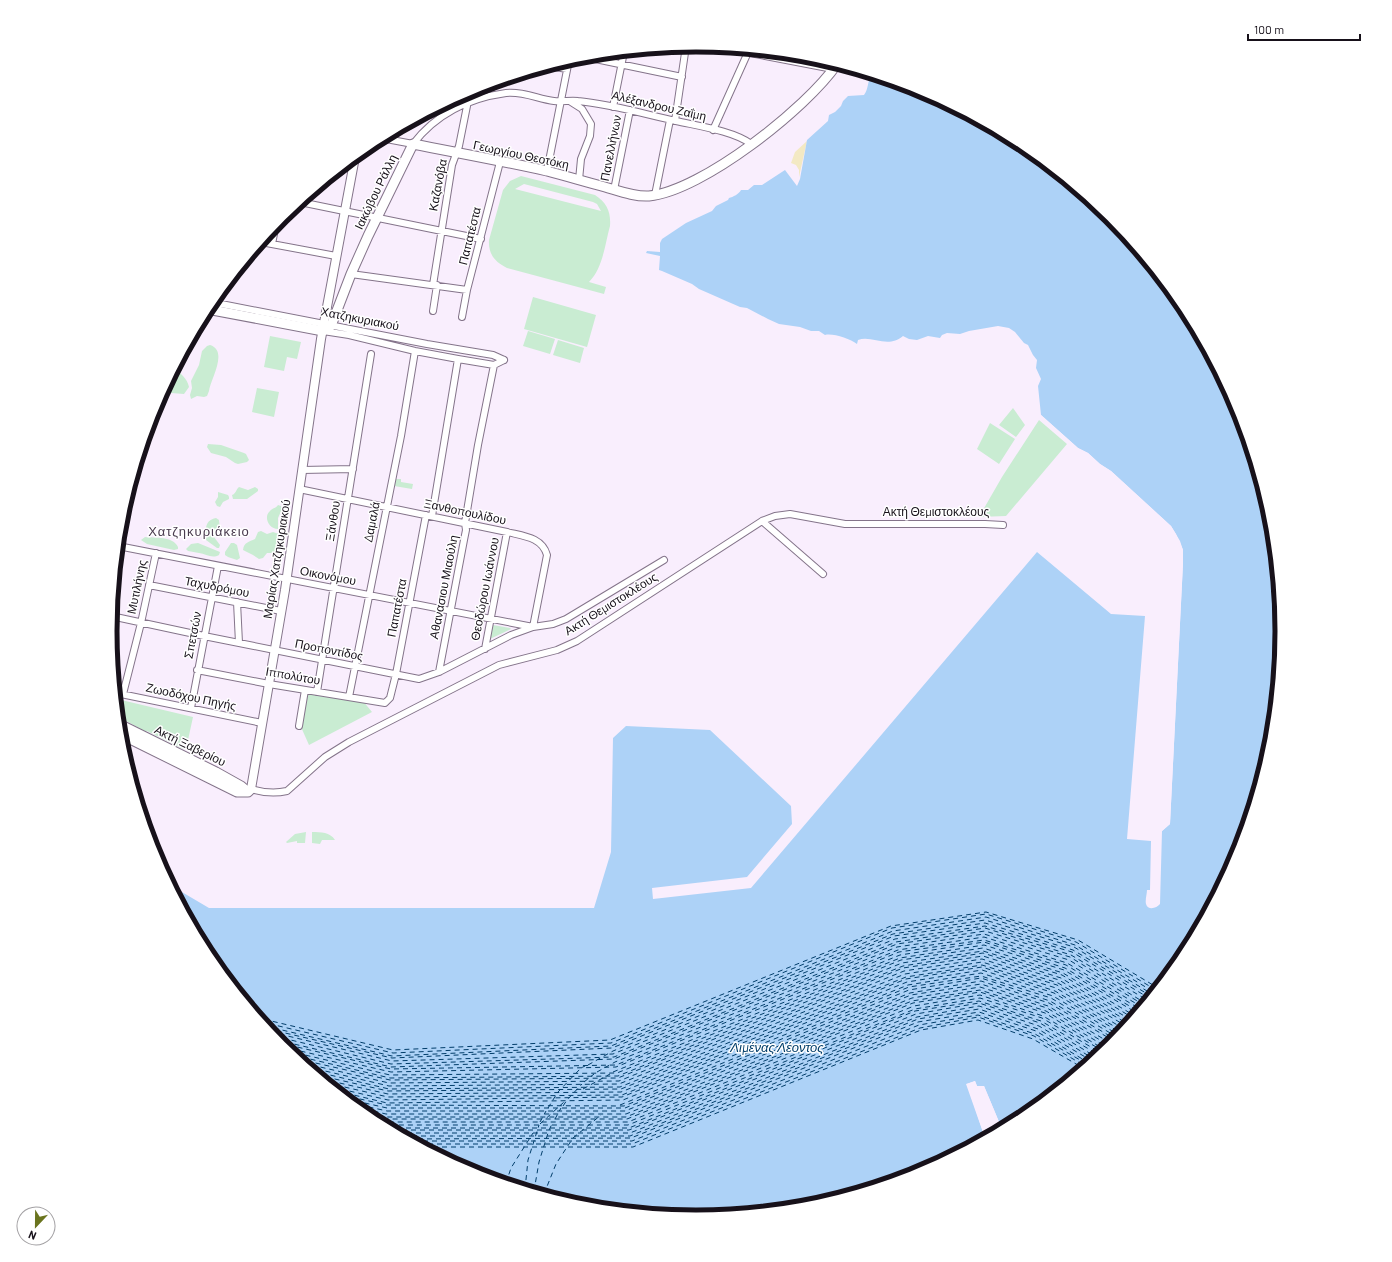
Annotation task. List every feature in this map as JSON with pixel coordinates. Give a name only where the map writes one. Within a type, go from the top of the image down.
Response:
[{"type":"main road","points":[[655,195],[674,190],[709,172],[751,144],[791,113],[818,87],[833,69]]},
{"type":"main road","name":"Γεωργίου Θεοτόκη","points":[[413,144],[547,171],[641,196],[655,195]]},
{"type":"main road","name":"Ιακώβου Ράλλη","points":[[326,327],[413,144]]},
{"type":"main road","name":"Χατζηκυριακού","points":[[218,306],[326,327]]},
{"type":"main road","name":"Ακτή Ξαβερίου","points":[[125,727],[216,772],[250,791]]},
{"type":"main road","name":"Ακτή Ξαβερίου","points":[[127,737],[232,790],[237,792],[250,791]]},
{"type":"street","points":[[655,195],[682,77],[685,52]]},
{"type":"street","points":[[713,130],[747,54]]},
{"type":"street","name":"Πανελλήνων","points":[[613,107],[623,57]]},
{"type":"street","points":[[600,60],[682,77]]},
{"type":"street","points":[[547,171],[567,69],[562,68]]},
{"type":"street","name":"Ιακώβου Ράλλη","points":[[413,144],[433,123],[456,107],[495,95],[508,93],[525,94],[560,102]]},
{"type":"street","name":"Καζανόβα","points":[[433,311],[441,232],[452,165],[459,146],[468,99]]},
{"type":"street","points":[[569,100],[582,109],[591,124],[590,136],[581,159],[579,180]]},
{"type":"street","name":"Αλέξανδρου Ζαΐμη","points":[[560,102],[569,100],[630,110],[713,130],[744,139],[751,144]]},
{"type":"street","name":"Πανελλήνων","points":[[614,190],[630,110]]},
{"type":"street","name":"Γεωργίου Θεοτόκη","points":[[391,140],[413,144]]},
{"type":"street","name":"Παπατέστα","points":[[462,317],[500,162]]},
{"type":"street","name":"Μαρίας Χατζηκυριακού","points":[[250,791],[286,580],[336,256],[354,165]]},
{"type":"street","points":[[306,203],[481,239]]},
{"type":"street","points":[[272,244],[274,236]]},
{"type":"street","points":[[267,243],[336,256]]},
{"type":"street","points":[[351,274],[468,290]]},
{"type":"street","name":"Χατζηκυριακού","points":[[326,327],[493,355],[504,360],[494,365],[458,359],[415,351],[349,335],[326,327]]},
{"type":"street","name":"Δαμαλά","points":[[349,697],[368,595],[401,436],[415,351]]},
{"type":"street","name":"Ξάνθου","points":[[318,692],[371,354]]},
{"type":"street","name":"Παπατέστα","points":[[385,703],[390,698],[396,674],[409,603],[429,516],[458,359]]},
{"type":"street","name":"Αθανασιου Μιαούλη","points":[[439,672],[466,530],[465,523],[478,445],[494,365]]},
{"type":"street","points":[[302,470],[353,469]]},
{"type":"street","name":"Ξανθοπουλίδου","points":[[299,489],[465,523],[537,540],[546,550],[547,555],[533,627]]},
{"type":"street","name":"Ακτή Θεμιστοκλέους","points":[[250,791],[279,793],[287,791],[325,757],[349,742],[499,665],[557,650],[577,641],[762,521],[776,516],[790,514],[846,524],[1003,525]]},
{"type":"street","points":[[762,521],[823,574]]},
{"type":"street","name":"Θεοδώρου Ιωάννου","points":[[484,649],[507,532]]},
{"type":"street","name":"Οικονόμου","points":[[123,547],[286,580],[533,627]]},
{"type":"street","name":"Μυτιλήνης","points":[[120,689],[141,623],[156,553]]},
{"type":"street","points":[[533,627],[554,624],[566,619],[664,560]]},
{"type":"street","name":"Σπετσών","points":[[191,708],[197,670],[218,566]]},
{"type":"street","name":"Ταχυδρόμου","points":[[149,585],[281,611]]},
{"type":"street","points":[[237,602],[239,643]]},
{"type":"street","name":"Προποντίδος","points":[[117,617],[419,679],[439,672],[511,635],[533,627]]},
{"type":"street","name":"Ιππολύτου","points":[[197,670],[269,684],[385,703]]},
{"type":"street","points":[[299,726],[304,690]]},
{"type":"street","name":"Ζωοδόχου Πηγής","points":[[121,693],[262,723]]},
{"type":"green space","points":[[521,176],[595,195],[603,201],[609,212],[610,226],[600,263],[594,276],[589,282],[606,287],[604,294],[507,268],[493,257],[489,240],[503,190],[510,181]],"holes":[[[524,184],[597,204],[601,211],[515,189]]]},
{"type":"green space","points":[[533,297],[596,315],[587,347],[524,329]]},
{"type":"green space","points":[[528,331],[555,339],[550,354],[523,346]]},
{"type":"green space","points":[[270,336],[301,342],[297,359],[287,357],[284,371],[264,367]]},
{"type":"green space","points":[[558,340],[584,348],[580,363],[553,355]]},
{"type":"green space","points":[[210,345],[215,348],[218,353],[218,359],[209,391],[207,396],[197,396],[191,399],[191,381],[199,365],[202,351]]},
{"type":"green space","points":[[179,372],[184,376],[189,387],[184,394],[169,392]]},
{"type":"green space","points":[[257,388],[279,392],[274,417],[252,412]]},
{"type":"green space","points":[[1013,408],[1025,425],[1016,437],[999,425]]},
{"type":"green space","points":[[1039,420],[1067,444],[1006,516],[979,517],[1002,477]]},
{"type":"green space","points":[[990,423],[1015,439],[999,464],[977,449]]},
{"type":"green space","points":[[208,444],[221,445],[244,453],[249,460],[238,464],[235,463],[226,457],[211,453],[207,447]]},
{"type":"green space","points":[[395,479],[401,479],[401,482],[413,484],[412,489],[394,486]]},
{"type":"green space","points":[[239,487],[248,490],[255,487],[258,491],[247,499],[233,499],[232,495]]},
{"type":"green space","points":[[218,492],[228,495],[229,497],[229,499],[223,502],[220,507],[217,506],[215,502],[218,497]]},
{"type":"green space","points":[[278,505],[281,506],[282,509],[278,518],[278,529],[270,525],[267,516],[271,510]]},
{"type":"green space","points":[[216,518],[219,520],[220,529],[215,533],[214,537],[220,545],[219,548],[206,540],[206,526],[212,519]]},
{"type":"green space","points":[[261,531],[267,534],[273,532],[279,534],[280,538],[277,544],[279,551],[277,553],[267,553],[263,558],[259,559],[243,550],[246,544],[255,539],[258,532]]},
{"type":"green space","points":[[145,537],[168,539],[176,543],[178,549],[174,550],[147,544],[141,540]]},
{"type":"green space","points":[[198,543],[220,552],[219,555],[211,556],[188,551],[186,549],[191,544]]},
{"type":"green space","points":[[231,543],[237,545],[240,558],[237,560],[225,555],[225,552]]},
{"type":"green space","points":[[493,625],[510,628],[511,629],[490,639]]},
{"type":"green space","points":[[306,693],[363,701],[372,712],[309,745],[301,727]]},
{"type":"green space","points":[[121,700],[193,717],[188,740],[183,749],[147,731],[146,732],[124,720]]},
{"type":"green space","points":[[306,832],[305,843],[297,843],[297,841],[286,842],[295,834]]},
{"type":"green space","points":[[312,832],[322,832],[331,835],[335,840],[322,840],[320,844],[312,843]]},
{"type":"sand","points":[[807,141],[799,177],[799,170],[796,165],[791,163],[795,152]]},
{"type":"water","name":"Λιμένας Λέοντος","points":[[869,79],[918,96],[952,112],[986,130],[1018,150],[1078,196],[1131,249],[1155,279],[1177,309],[1215,375],[1231,409],[1255,481],[1264,518],[1274,593],[1274,669],[1270,707],[1264,744],[1244,817],[1231,853],[1197,921],[1177,953],[1131,1013],[1078,1066],[1018,1112],[1000,1123],[984,1086],[977,1086],[975,1081],[967,1084],[983,1133],[952,1150],[918,1166],[846,1190],[809,1199],[734,1209],[658,1209],[620,1205],[583,1199],[510,1179],[474,1166],[406,1132],[374,1112],[314,1066],[261,1013],[237,983],[215,953],[179,890],[209,908],[594,908],[611,852],[613,738],[626,726],[710,730],[791,806],[792,824],[747,877],[652,888],[653,899],[751,888],[1037,552],[1111,614],[1145,616],[1127,839],[1151,841],[1150,890],[1147,890],[1146,902],[1149,908],[1155,908],[1160,904],[1162,831],[1170,824],[1183,563],[1183,550],[1180,541],[1171,526],[1111,471],[1100,464],[1088,453],[1078,448],[1041,415],[1038,386],[1041,379],[1036,368],[1037,360],[1028,345],[1009,328],[998,326],[960,334],[947,333],[942,335],[940,338],[928,336],[917,340],[909,339],[903,336],[897,340],[886,342],[863,339],[858,340],[857,344],[841,337],[825,335],[819,331],[811,331],[800,327],[779,324],[747,308],[740,307],[659,270],[660,256],[646,253],[647,251],[660,252],[660,243],[662,239],[686,223],[712,211],[716,206],[736,195],[741,190],[748,190],[754,185],[762,185],[785,170],[797,186],[800,179],[807,140],[828,121],[829,115],[841,106],[843,101],[848,96],[864,95],[867,90]]},
{"type":"pier","points":[[1041,415],[1078,448],[1088,453],[1100,464],[1111,471],[1171,526],[1183,550],[1170,824],[1162,831],[1160,830],[1168,823],[1181,550],[1178,541],[1169,527],[1109,472],[1098,466],[1087,455],[1077,449],[1046,423],[1040,417]]},
{"type":"pier","points":[[975,1081],[977,1086],[984,1086],[1000,1123],[998,1124],[982,1088],[976,1087],[974,1084],[969,1085],[985,1132],[983,1133],[966,1084]]},
{"type":"ferry route","points":[[268,1020],[393,1050],[610,1040],[891,926],[986,912],[1078,940],[1153,985]]},
{"type":"ferry route","points":[[272,1024],[393,1053],[611,1043],[892,928],[986,914],[1076,942],[1152,987]]},
{"type":"ferry route","points":[[276,1029],[392,1056],[611,1046],[893,931],[986,917],[1075,945],[1150,990]]},
{"type":"ferry route","points":[[279,1032],[392,1058],[612,1048],[893,934],[985,920],[1074,947],[1148,992]]},
{"type":"ferry route","points":[[588,1065],[613,1051],[894,936],[985,923],[1073,950],[1147,993]]},
{"type":"ferry route","points":[[282,1035],[392,1061],[613,1054],[895,939],[985,926],[1072,952],[1145,996]]},
{"type":"ferry route","points":[[286,1039],[391,1064],[614,1057],[896,942],[985,928],[1071,955],[1143,998]]},
{"type":"ferry route","points":[[290,1043],[391,1067],[614,1059],[897,944],[985,931],[1070,957],[1141,1001]]},
{"type":"ferry route","points":[[597,1072],[615,1062],[897,947],[984,934],[1069,960],[1140,1002]]},
{"type":"ferry route","points":[[293,1046],[391,1069],[616,1065],[898,950],[984,937],[1067,963],[1138,1005]]},
{"type":"ferry route","points":[[298,1050],[391,1072],[616,1067],[899,952],[984,940],[1066,965],[1136,1007]]},
{"type":"ferry route","points":[[613,1072],[900,955],[984,942],[1065,968],[1134,1009]]},
{"type":"ferry route","points":[[302,1054],[390,1075],[617,1073],[900,958],[984,945],[1064,970],[1133,1011]]},
{"type":"ferry route","points":[[306,1058],[390,1078],[618,1076],[901,960],[983,948],[1063,973],[1131,1013]]},
{"type":"ferry route","points":[[309,1062],[390,1080],[618,1078],[902,963],[983,951],[1062,975],[1129,1015]]},
{"type":"ferry route","points":[[313,1065],[389,1083],[619,1081],[903,966],[983,953],[1061,978],[1127,1017]]},
{"type":"ferry route","points":[[318,1069],[389,1086],[619,1084],[903,968],[983,956],[1059,980],[1125,1019]]},
{"type":"ferry route","points":[[323,1073],[389,1089],[620,1087],[904,971],[982,959],[1058,983],[1123,1021]]},
{"type":"ferry route","points":[[328,1078],[388,1091],[621,1089],[905,974],[982,962],[1057,985],[1121,1023]]},
{"type":"ferry route","points":[[334,1082],[388,1094],[621,1092],[906,977],[982,965],[1056,988],[1119,1026]]},
{"type":"ferry route","points":[[339,1086],[388,1097],[622,1095],[906,979],[982,967],[1055,991],[1117,1028]]},
{"type":"ferry route","points":[[344,1090],[388,1100],[622,1097],[907,982],[982,970],[1054,993],[1115,1029]]},
{"type":"ferry route","points":[[349,1094],[387,1103],[623,1100],[908,985],[981,973],[1053,996],[1113,1032]]},
{"type":"ferry route","points":[[620,1105],[909,987],[981,976],[1051,998],[1111,1034]]},
{"type":"ferry route","points":[[355,1098],[387,1105],[624,1106],[909,990],[981,978],[1050,1001],[1109,1036]]},
{"type":"ferry route","points":[[360,1102],[387,1108],[625,1108],[910,993],[981,981],[1049,1003],[1108,1037]]},
{"type":"ferry route","points":[[366,1106],[387,1111],[625,1111],[911,995],[981,984],[1048,1006],[1105,1040]]},
{"type":"ferry route","points":[[372,1111],[386,1114],[626,1114],[912,998],[980,987],[1047,1008],[1103,1042]]},
{"type":"ferry route","points":[[380,1115],[386,1117],[626,1117],[912,1001],[980,990],[1046,1011],[1101,1044]]},
{"type":"ferry route","points":[[385,1119],[627,1119],[913,1003],[980,992],[1045,1013],[1099,1046]]},
{"type":"ferry route","points":[[390,1122],[628,1122],[914,1006],[980,995],[1043,1016],[1097,1048]]},
{"type":"ferry route","points":[[395,1125],[628,1125],[915,1009],[980,998],[1042,1018],[1095,1050]]},
{"type":"ferry route","points":[[400,1128],[629,1128],[915,1011],[979,1001],[1041,1021],[1093,1052]]},
{"type":"ferry route","points":[[403,1130],[629,1130],[916,1014],[979,1003],[1040,1023],[1091,1054]]},
{"type":"ferry route","points":[[408,1133],[630,1133],[917,1017],[979,1006],[1039,1026],[1089,1056]]},
{"type":"ferry route","points":[[414,1136],[630,1136],[918,1019],[979,1009],[1038,1029],[1087,1058]]},
{"type":"ferry route","points":[[419,1139],[631,1138],[918,1022],[979,1012],[1036,1031],[1084,1060]]},
{"type":"ferry route","points":[[423,1141],[632,1141],[919,1025],[978,1015],[1035,1034],[1083,1062]]},
{"type":"ferry route","points":[[429,1144],[632,1144],[920,1028],[978,1017],[1034,1036],[1081,1063]]},
{"type":"ferry route","points":[[434,1147],[633,1147],[921,1030],[978,1020],[1033,1039],[1079,1065]]},
{"type":"ferry route","points":[[557,1093],[581,1068],[585,1066]]},
{"type":"ferry route","points":[[584,1082],[594,1074]]},
{"type":"ferry route","points":[[583,1089],[610,1074]]},
{"type":"ferry route","points":[[563,1106],[582,1084]]},
{"type":"ferry route","points":[[548,1108],[556,1095]]},
{"type":"ferry route","points":[[540,1124],[564,1102]]},
{"type":"ferry route","points":[[555,1119],[561,1108]]},
{"type":"ferry route","points":[[540,1122],[546,1111]]},
{"type":"ferry route","points":[[573,1138],[601,1115]]},
{"type":"ferry route","points":[[549,1130],[553,1122]]},
{"type":"ferry route","points":[[526,1184],[528,1160],[539,1125]]},
{"type":"ferry route","points":[[508,1178],[511,1168],[533,1133]]},
{"type":"ferry route","points":[[535,1187],[539,1162],[548,1133]]},
{"type":"ferry route","points":[[546,1190],[556,1164],[571,1141]]},
{"type":"district","name":"Χατζηκυριάκειο","points":[[199,531]]}]
